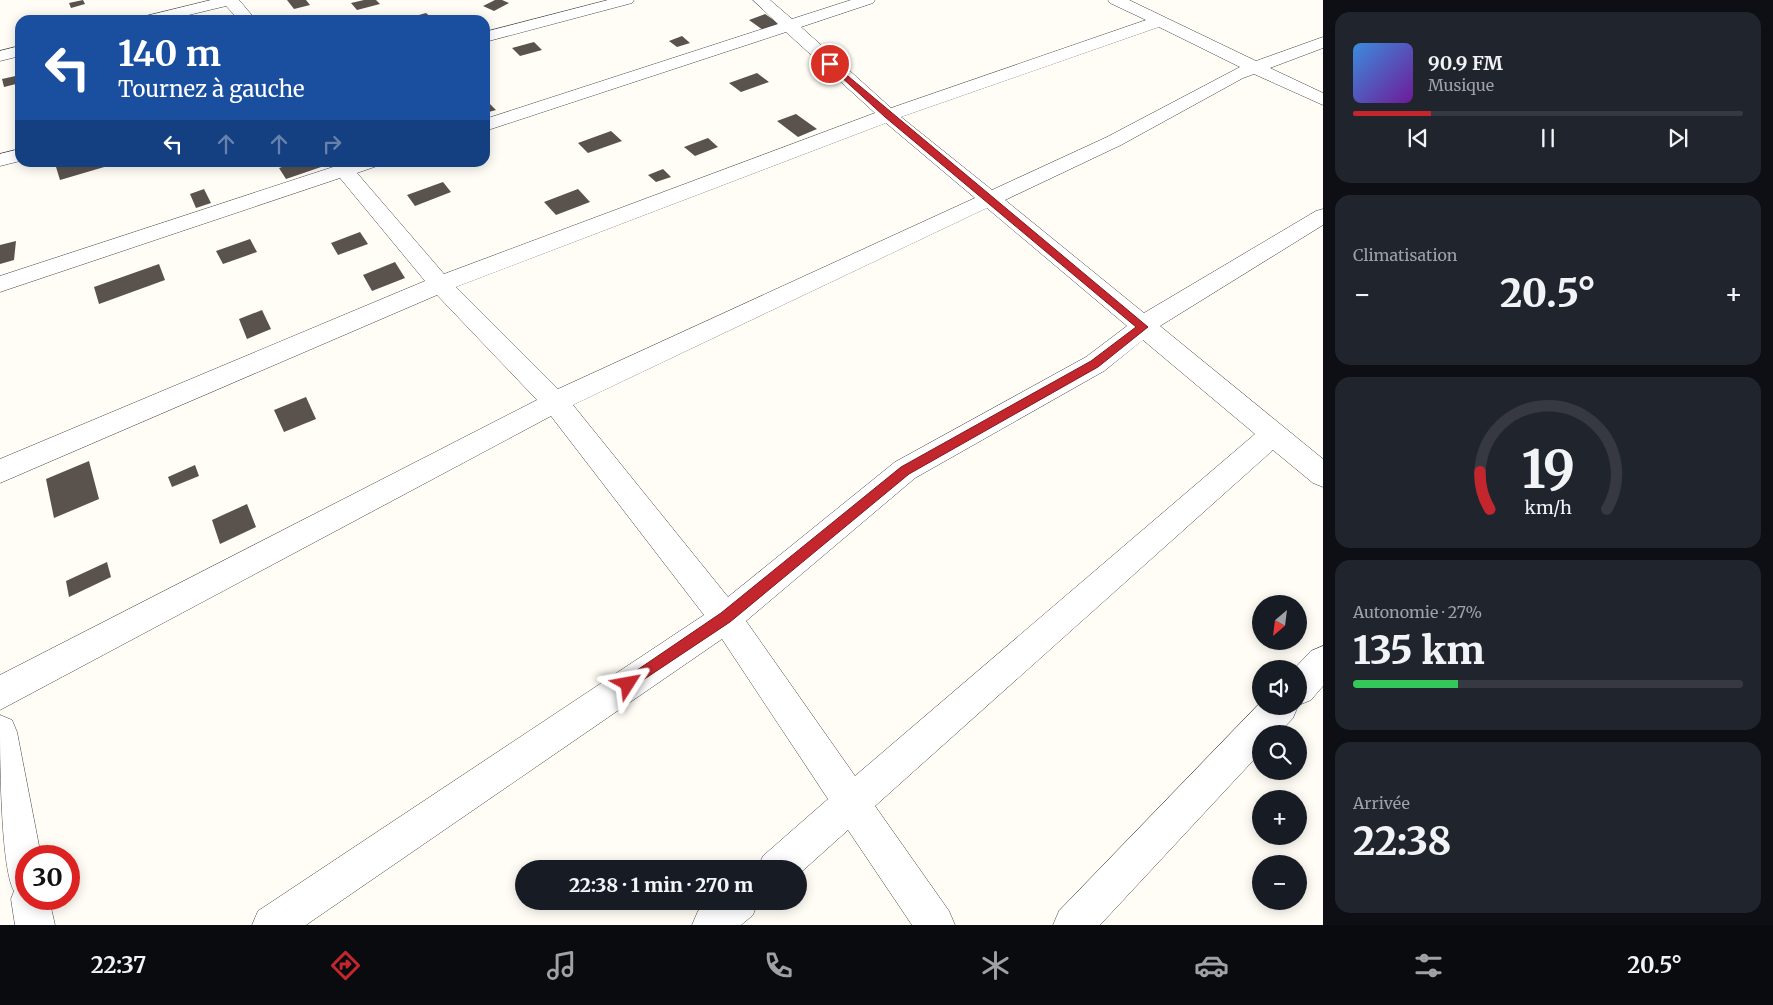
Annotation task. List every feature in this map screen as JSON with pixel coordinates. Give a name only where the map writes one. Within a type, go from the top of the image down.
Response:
[{"type":"street","points":[[168,15],[230,0],[244,15]]},
{"type":"street","points":[[490,36],[626,0]]},
{"type":"street","points":[[761,0],[888,115],[1323,475]]},
{"type":"street","points":[[490,122],[867,0]]},
{"type":"street","points":[[1116,0],[1323,100]]},
{"type":"street","points":[[0,472],[440,284],[888,115],[1160,21]]},
{"type":"street","points":[[0,693],[555,402],[1114,141],[1237,74],[1323,42]]},
{"type":"street","points":[[0,56],[15,52]]},
{"type":"street","points":[[0,160],[15,156]]},
{"type":"street","points":[[0,284],[343,167],[440,284],[555,402],[726,618],[935,925]]},
{"type":"street","points":[[272,925],[726,618],[905,470],[1094,364],[1143,327],[1323,216]]},
{"type":"street","points":[[786,860],[1273,434]]},
{"type":"street","points":[[1307,679],[1323,662]]},
{"type":"street","points":[[1073,925],[1272,715]]},
{"type":"street","points":[[0,732],[20,845]]},
{"type":"street","points":[[32,910],[35,925]]},
{"type":"street","points":[[712,925],[729,910]]},
{"type":"building","points":[[83,0],[85,4],[71,8],[69,3]]},
{"type":"building","points":[[287,0],[306,0],[310,5],[294,9]]},
{"type":"building","points":[[376,0],[380,4],[357,10],[351,3]]},
{"type":"building","points":[[495,0],[509,3],[494,11],[483,6]]},
{"type":"building","points":[[765,14],[780,24],[763,30],[749,20]]},
{"type":"building","points":[[682,36],[690,43],[677,47],[669,41]]},
{"type":"building","points":[[534,42],[542,50],[520,56],[512,48]]},
{"type":"building","points":[[757,73],[769,82],[741,92],[729,83]]},
{"type":"building","points":[[15,76],[15,84],[4,87],[2,79]]},
{"type":"building","points":[[490,104],[496,110],[490,112]]},
{"type":"building","points":[[796,114],[817,129],[798,137],[777,121]]},
{"type":"building","points":[[611,131],[622,141],[588,153],[578,143]]},
{"type":"building","points":[[708,138],[718,147],[695,156],[684,147]]},
{"type":"building","points":[[56,167],[104,167],[60,180]]},
{"type":"building","points":[[282,167],[321,167],[286,179],[279,168]]},
{"type":"building","points":[[663,169],[671,177],[656,182],[648,175]]},
{"type":"building","points":[[443,182],[451,192],[415,206],[407,195]]},
{"type":"building","points":[[204,189],[211,203],[196,208],[190,194]]},
{"type":"building","points":[[578,189],[590,202],[556,215],[544,202]]},
{"type":"building","points":[[360,232],[368,244],[338,255],[331,243]]},
{"type":"building","points":[[250,239],[257,252],[223,264],[216,251]]},
{"type":"building","points":[[16,241],[14,260],[0,264],[0,245]]},
{"type":"building","points":[[395,262],[405,278],[372,291],[363,275]]},
{"type":"building","points":[[159,264],[165,280],[99,304],[94,287]]},
{"type":"building","points":[[262,310],[271,329],[247,339],[239,319]]},
{"type":"building","points":[[306,397],[316,419],[284,432],[274,410]]},
{"type":"building","points":[[89,461],[99,499],[54,518],[46,479]]},
{"type":"building","points":[[195,465],[199,476],[172,487],[168,477]]},
{"type":"building","points":[[247,504],[256,527],[220,544],[212,520]]},
{"type":"building","points":[[107,562],[111,577],[69,597],[66,581]]},
{"type":"route","points":[[628,684],[726,618],[905,470],[1094,364],[1143,327],[888,115],[830,64]]}]
